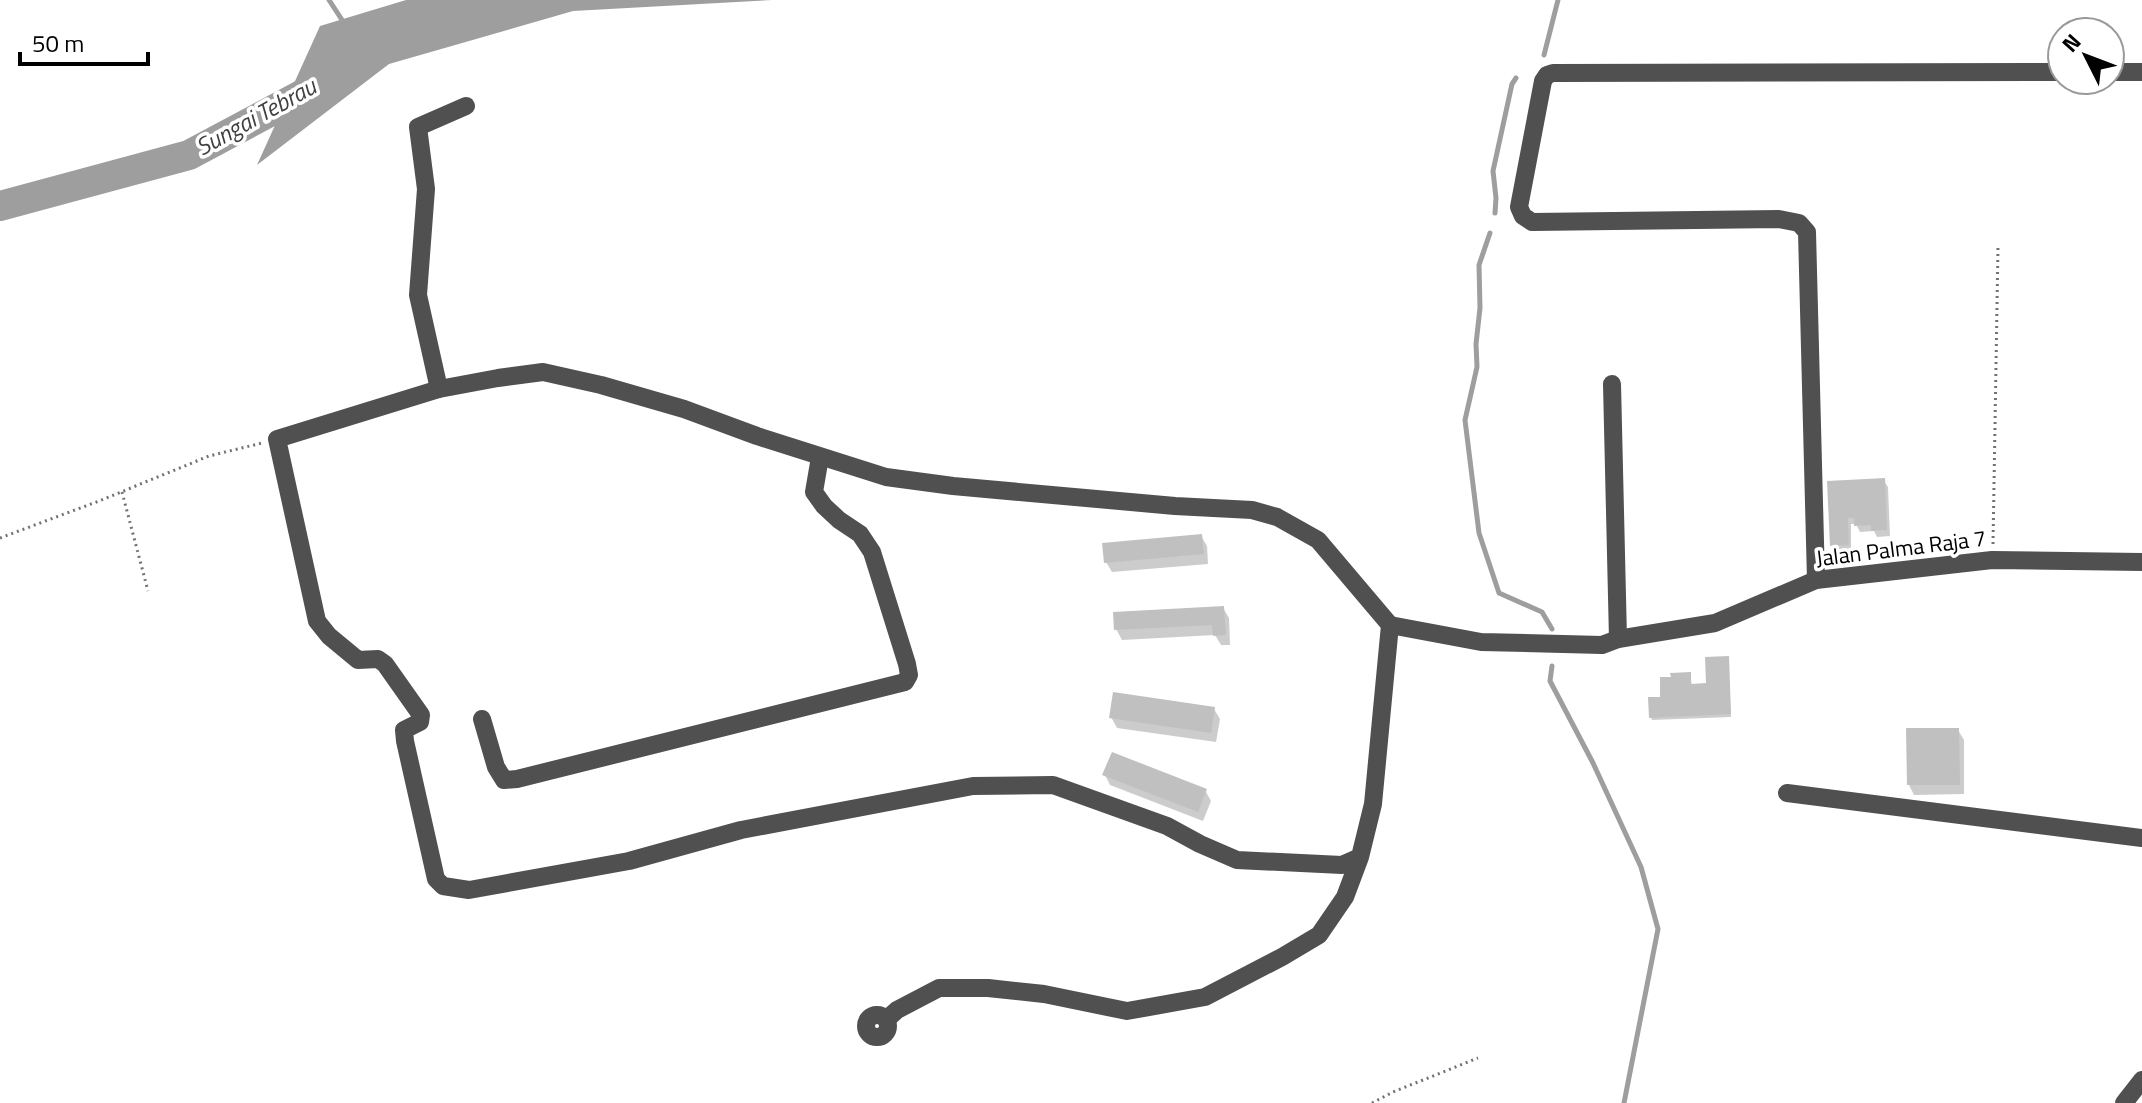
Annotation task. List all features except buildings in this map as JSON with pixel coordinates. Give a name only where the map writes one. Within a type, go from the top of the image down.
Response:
[{"type":"street","points":[[1816,580],[1807,232],[1799,223],[1779,219],[1532,222],[1523,216],[1519,207],[1543,81],[1553,73],[2046,72]]},
{"type":"street","points":[[439,389],[418,295],[426,189],[417,119],[466,106]]},
{"type":"street","points":[[887,1019],[897,1010],[939,988],[988,988],[1044,994],[1127,1011],[1205,997],[1319,935],[1345,897],[1360,857],[1373,804],[1390,625],[1318,540],[1277,517],[1252,510],[953,486],[886,477],[684,409],[543,372],[439,389],[277,439],[317,621],[329,636],[358,660],[378,659],[385,664],[421,715],[420,722],[404,730],[405,741],[436,879],[443,886],[469,890],[629,861],[741,830],[973,786],[1053,785],[1167,826],[1237,860],[1342,865],[1360,857]]},
{"type":"street","points":[[1612,384],[1618,639]]},
{"type":"street","points":[[482,719],[496,767],[504,780],[517,779],[905,682],[909,675],[907,664],[872,552],[860,534],[832,513],[814,492],[820,457]]},
{"type":"street","name":"Jalan Palma Raja 7","points":[[1390,625],[1481,642],[1602,645],[1618,639],[1715,623],[1816,580],[1992,560],[2142,562]]},
{"type":"street","points":[[1787,793],[2142,838]]},
{"type":"street","points":[[2124,1103],[2142,1080]]},
{"type":"path","points":[[1992,560],[1998,247]]},
{"type":"path","points":[[0,538],[209,456],[277,439]]},
{"type":"path","points":[[122,492],[148,591]]},
{"type":"path","points":[[1372,1103],[1478,1058]]},
{"type":"shaded area","points":[[406,0],[772,0],[573,11],[389,64],[257,165],[320,26]]},
{"type":"waterway","points":[[329,0],[344,23]]},
{"type":"waterway","points":[[1544,55],[1558,0]]},
{"type":"waterway","points":[[1495,213],[1493,171],[1512,84],[1516,78]]},
{"type":"waterway","name":"Sungai Tebrau","points":[[0,206],[189,155],[318,86]]},
{"type":"waterway","points":[[1490,233],[1479,265],[1477,367],[1465,420],[1479,533],[1499,593],[1542,612],[1552,629]]},
{"type":"waterway","points":[[1552,666],[1550,681],[1593,763],[1641,867],[1658,929],[1624,1103]]}]
